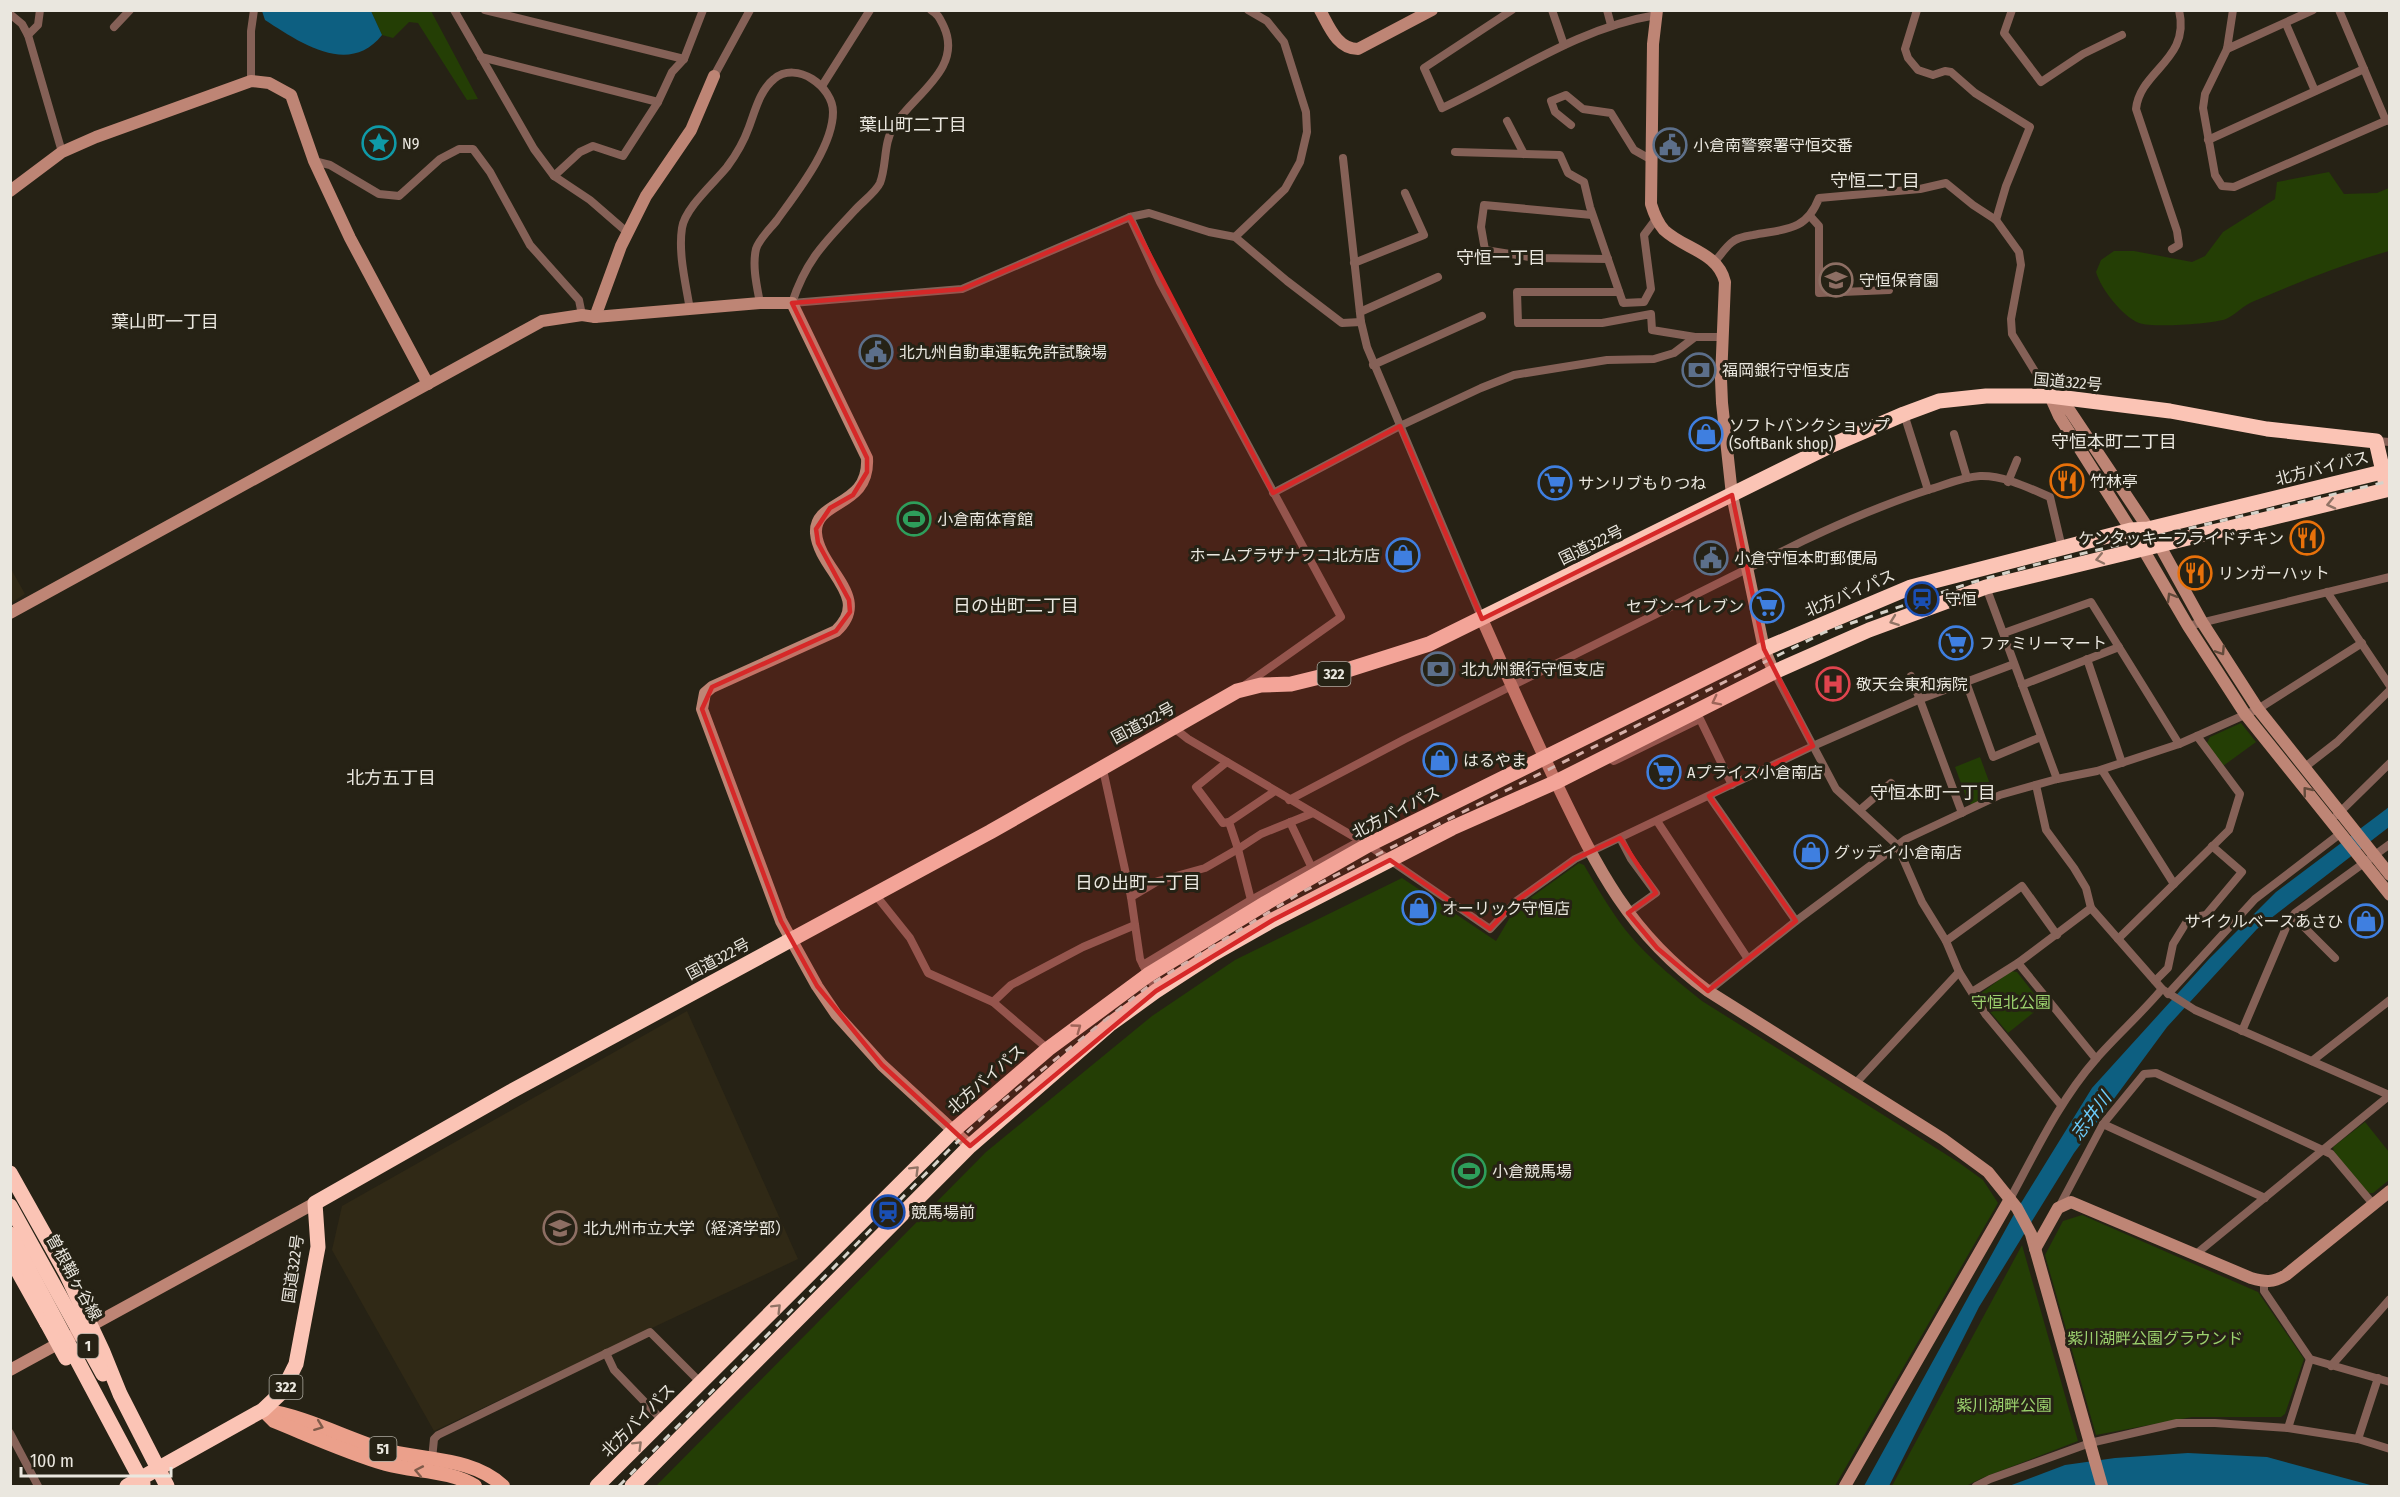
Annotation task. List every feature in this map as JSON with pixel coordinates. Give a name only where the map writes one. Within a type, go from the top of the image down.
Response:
[{"type":"highway","name":"国道322号","points":[[138,1485],[156,1470],[263,1410],[282,1392],[296,1364],[318,1247],[315,1203],[510,1092],[990,832],[1102,765],[1174,728],[1237,691],[1261,685],[1291,684],[1379,662],[1430,644],[1832,445],[1939,401],[1963,398],[2050,396],[2170,411],[2277,431],[2383,442],[2389,492]]},
{"type":"highway","name":"北方バイパス","points":[[597,1486],[954,1130],[1048,1049],[1146,970],[1266,903],[1364,843],[1545,759],[1764,649],[1911,587],[2131,531],[2148,529],[2386,471]]},
{"type":"highway","name":"322","points":[[632,1486],[970,1146],[1101,1032],[1156,991],[1213,954],[1273,920],[1452,828],[1556,782],[1834,643],[1986,587],[2067,566],[2389,492]]},
{"type":"highway","points":[[10,1173],[66,1273],[120,1394],[165,1486]]},
{"type":"highway","name":"1","points":[[10,1206],[165,1486]]},
{"type":"highway","name":"1","points":[[10,1234],[138,1485]]},
{"type":"highway","points":[[10,1257],[138,1485]]},
{"type":"main road","name":"曽根鞘ヶ谷線","points":[[10,1197],[84,1330],[156,1470]]},
{"type":"main road","points":[[10,1245],[138,1485]]},
{"type":"main road","name":"51","points":[[263,1410],[286,1413],[393,1452],[480,1471],[503,1486]]},
{"type":"main road","name":"51","points":[[263,1410],[274,1421],[371,1459],[454,1478],[475,1486]]},
{"type":"street","points":[[28,35],[38,25],[40,10]]},
{"type":"street","points":[[114,27],[130,10]]},
{"type":"street","points":[[251,81],[251,31],[254,10]]},
{"type":"street","points":[[454,10],[534,149],[554,176],[590,200],[628,233]]},
{"type":"street","points":[[485,10],[684,59]]},
{"type":"street","points":[[554,176],[580,152],[593,146],[623,156],[658,102],[672,72],[684,59],[703,10]]},
{"type":"street","points":[[588,316],[646,196],[691,130],[714,76],[750,10]]},
{"type":"street","points":[[822,86],[870,10]]},
{"type":"street","points":[[931,10],[938,14],[950,39],[947,59],[934,79],[903,111],[889,133],[879,184],[815,252],[800,280],[792,303],[867,458],[867,472],[853,495],[830,508],[820,519],[816,529],[818,543],[849,600],[850,612],[846,622],[836,631],[712,687],[705,693],[702,709],[781,921],[817,986],[836,1014],[882,1065],[970,1146]]},
{"type":"street","points":[[1235,237],[1285,189],[1300,162],[1307,132],[1306,112],[1284,42],[1274,27],[1248,10]]},
{"type":"street","points":[[1320,10],[1336,38],[1350,49],[1358,49],[1432,10]]},
{"type":"street","points":[[1512,10],[1424,68],[1442,108],[1564,45],[1611,25],[1656,13],[1650,159],[1651,204],[1656,219],[1674,237],[1715,261],[1725,282],[1720,379],[1732,495],[1764,649],[1836,789],[1897,845],[1922,902],[1946,941],[1959,972],[1986,1015],[2061,1105]]},
{"type":"street","points":[[1552,10],[1564,45]]},
{"type":"street","points":[[1606,10],[1611,25]]},
{"type":"street","points":[[1917,10],[1905,49],[1914,66],[1918,70],[1933,75],[1945,71],[1951,72],[1975,93],[2030,127],[1996,220]]},
{"type":"street","points":[[2012,10],[2004,33],[2041,82],[2083,54],[2122,35]]},
{"type":"street","points":[[2172,249],[2179,245],[2177,231],[2136,109],[2141,90],[2167,62],[2176,47],[2181,27],[2180,10]]},
{"type":"street","points":[[2233,10],[2227,50],[2205,94],[2204,108],[2215,175],[2222,186],[2234,187],[2388,120],[2340,10]]},
{"type":"street","points":[[2227,50],[2313,10]]},
{"type":"street","points":[[10,14],[22,24],[28,35],[62,152]]},
{"type":"street","points":[[2286,24],[2315,91]]},
{"type":"street","points":[[482,57],[658,102]]},
{"type":"street","points":[[2208,140],[2364,69]]},
{"type":"street","points":[[690,310],[683,262],[682,227],[693,205],[729,164],[745,138],[762,95],[775,78],[789,73],[807,75],[822,86],[833,101],[833,119],[821,153],[794,197],[756,248],[755,270],[760,303]]},
{"type":"street","points":[[10,191],[62,152],[96,137],[251,81],[269,83],[291,95],[314,160],[350,238],[428,384]]},
{"type":"street","points":[[1571,125],[1555,112],[1551,101],[1566,95],[1583,109],[1611,113],[1634,150],[1650,159]]},
{"type":"street","points":[[1507,121],[1524,154]]},
{"type":"street","points":[[314,160],[330,165],[379,194],[399,196],[440,159],[459,149],[473,149],[490,171],[530,245],[579,300],[588,316]]},
{"type":"street","points":[[1455,152],[1560,155],[1568,173],[1584,182],[1592,215],[1623,303],[1644,302],[1651,289],[1644,235],[1656,219]]},
{"type":"street","points":[[1342,158],[1361,322],[1373,365],[1384,383],[1400,426],[1511,686],[1590,853],[1628,913],[1658,948],[1685,974],[1854,1085],[1942,1139],[1988,1172],[2014,1204],[2031,1234],[2102,1486]]},
{"type":"street","points":[[1715,261],[1731,242],[1794,227],[1810,216],[1818,198],[1920,189],[1946,183],[1996,220],[2020,257],[2021,266],[2011,319],[2012,334],[2050,396],[2059,416],[2245,714],[2390,895]]},
{"type":"street","points":[[1354,263],[1424,235],[1405,193]]},
{"type":"street","points":[[1592,215],[1484,205],[1481,227],[1485,250],[1536,258],[1608,259]]},
{"type":"street","points":[[10,614],[543,321],[760,303],[792,303],[962,290],[1131,217],[1149,213],[1209,232],[1235,237],[1342,323],[1361,322]]},
{"type":"street","points":[[1810,216],[1819,226],[1819,293],[1889,290]]},
{"type":"street","points":[[1131,217],[1161,282],[1341,616],[1237,691]]},
{"type":"street","points":[[1360,312],[1438,277]]},
{"type":"street","points":[[1619,292],[1517,292],[1518,323],[1602,323],[1651,314],[1652,330],[1695,337],[1723,337]]},
{"type":"street","points":[[1373,365],[1482,316]]},
{"type":"street","points":[[1273,493],[1400,426],[1514,375],[1607,360],[1654,359],[1674,353],[1695,337]]},
{"type":"street","points":[[2050,396],[2070,411],[2160,546],[2202,622],[2258,709],[2390,875]]},
{"type":"street","points":[[1904,414],[1928,490]]},
{"type":"street","points":[[1954,434],[1967,478]]},
{"type":"street","points":[[2008,482],[2017,460]]},
{"type":"street","points":[[1289,800],[1511,686],[1747,569],[1863,513],[1928,490],[1967,478],[1982,476],[2008,482],[2050,497],[2062,548]]},
{"type":"street","points":[[2188,626],[2390,577]]},
{"type":"street","points":[[1986,587],[2057,779]]},
{"type":"street","points":[[2305,767],[2337,742],[2390,688],[2327,592]]},
{"type":"street","points":[[2004,633],[2091,602],[2179,744]]},
{"type":"street","points":[[1708,991],[1796,921],[1906,839],[2000,795],[2057,779],[2102,770],[2179,744],[2258,709],[2362,643]]},
{"type":"street","points":[[2022,685],[2119,647]]},
{"type":"street","points":[[2087,659],[2122,763]]},
{"type":"street","points":[[1174,728],[1289,800],[1364,843],[1490,929],[1515,903],[1575,860],[1813,746],[1918,700],[2014,664]]},
{"type":"street","points":[[1911,675],[1918,700],[1962,813]]},
{"type":"street","points":[[1966,682],[1993,757],[2041,737]]},
{"type":"street","points":[[1606,756],[1614,761],[1700,719],[1732,785]]},
{"type":"street","points":[[2118,939],[2229,830],[2240,794],[2197,736]]},
{"type":"street","points":[[1227,762],[1196,787],[1223,823],[1229,822],[1275,791]]},
{"type":"street","points":[[2330,820],[2342,812],[2390,763]]},
{"type":"street","points":[[1102,765],[1131,897],[1140,959],[1156,991]]},
{"type":"street","points":[[2102,770],[2174,884]]},
{"type":"street","points":[[1860,810],[1891,783]]},
{"type":"street","points":[[2036,785],[2046,830],[2074,867],[2086,888],[2091,908],[2165,992],[2195,1010],[2389,1095],[2196,1254]]},
{"type":"street","points":[[1709,796],[1796,921]]},
{"type":"street","points":[[1131,897],[1158,881],[1205,868],[1261,834],[1313,813]]},
{"type":"street","points":[[1656,821],[1748,959]]},
{"type":"street","points":[[1229,822],[1251,900]]},
{"type":"street","points":[[1290,822],[1311,866]]},
{"type":"street","points":[[1845,1486],[2014,1204],[2061,1105],[2096,1059],[2255,899],[2342,835]]},
{"type":"street","points":[[1620,838],[1630,859],[1656,893],[1628,913]]},
{"type":"street","points":[[1146,970],[1251,900],[1311,866],[1364,843]]},
{"type":"street","points":[[2242,1031],[2293,916],[2360,859],[2390,844]]},
{"type":"street","points":[[2155,981],[2168,968],[2173,944],[2189,918],[2206,915],[2242,872],[2212,846]]},
{"type":"street","points":[[1946,941],[2022,886],[2057,935]]},
{"type":"street","points":[[874,893],[910,938],[928,973],[993,1002],[1048,1049]]},
{"type":"street","points":[[1972,992],[2018,963],[2091,908]]},
{"type":"street","points":[[2293,916],[2335,958]]},
{"type":"street","points":[[993,1002],[1011,985],[1083,947],[1135,925]]},
{"type":"street","points":[[2018,963],[2096,1059]]},
{"type":"street","points":[[1854,1085],[1959,972]]},
{"type":"street","points":[[2313,1061],[2389,1000]]},
{"type":"street","points":[[2035,1249],[2103,1124],[2144,1074],[2156,1073],[2331,1154],[2373,1204]]},
{"type":"street","points":[[2103,1124],[2265,1198]]},
{"type":"street","points":[[2058,1208],[2071,1202],[2079,1203],[2265,1282],[2276,1281],[2286,1275],[2390,1191]]},
{"type":"street","points":[[10,1370],[315,1203]]},
{"type":"street","points":[[2265,1282],[2264,1291],[2310,1359],[2390,1382]]},
{"type":"street","points":[[2331,1366],[2390,1299]]},
{"type":"street","points":[[2382,1308],[2390,1314]]},
{"type":"street","points":[[432,1459],[434,1439],[438,1435],[650,1332],[700,1383]]},
{"type":"street","points":[[606,1353],[614,1370],[663,1421]]},
{"type":"street","points":[[2288,1428],[2310,1359]]},
{"type":"street","points":[[2358,1439],[2378,1377]]},
{"type":"street","points":[[1976,1486],[2090,1443],[2177,1423],[2215,1422],[2288,1428],[2358,1439],[2390,1449]]},
{"type":"street","points":[[10,1433],[38,1486]]},
{"type":"street","points":[[156,1470],[165,1486]]},
{"type":"highlighted area","points":[[1130,217],[1273,493],[1400,426],[1482,619],[1732,495],[1764,649],[1813,746],[1709,796],[1796,921],[1708,991],[1657,948],[1628,913],[1656,893],[1620,838],[1575,859],[1515,902],[1490,929],[1390,860],[1273,920],[1156,991],[970,1146],[882,1065],[817,986],[781,921],[702,709],[712,687],[836,631],[850,612],[849,600],[818,543],[816,529],[830,508],[853,495],[867,472],[867,458],[792,303],[962,289]]},
{"type":"shaded area","points":[[10,567],[25,594],[11,603],[10,603]]},
{"type":"shaded area","name":"北九州市立大学（経済学部）","points":[[687,1011],[798,1259],[434,1431],[332,1250],[342,1206]]},
{"type":"green space","points":[[371,11],[431,11],[478,99],[467,100],[418,23],[409,22],[393,38],[382,35]]},
{"type":"green space","points":[[2329,172],[2344,194],[2377,193],[2389,188],[2389,251],[2337,268],[2269,295],[2249,304],[2226,319],[2196,324],[2139,323],[2119,308],[2107,294],[2099,279],[2096,272],[2101,260],[2114,251],[2134,251],[2192,262],[2205,256],[2223,232],[2275,199],[2277,182]]},
{"type":"green space","points":[[2241,723],[2256,742],[2223,766],[2206,745],[2210,737]]},
{"type":"green space","points":[[1980,757],[1994,795],[1973,805],[1968,802],[1955,767]]},
{"type":"green space","name":"小倉競馬場","points":[[1579,863],[1584,865],[1612,911],[1634,941],[1690,992],[1958,1162],[1983,1180],[1998,1203],[1835,1486],[656,1486],[986,1152],[1152,1016],[1235,960],[1402,878],[1496,941],[1515,909]]},
{"type":"green space","name":"守恒北公園","points":[[2011,971],[2017,972],[2043,1005],[2008,1033],[1987,1008],[1980,994]]},
{"type":"green space","points":[[2365,1122],[2389,1152],[2389,1180],[2373,1193],[2366,1193],[2334,1152],[2333,1147]]},
{"type":"green space","name":"紫川湖畔公園グラウンド","points":[[2082,1215],[2258,1292],[2304,1359],[2285,1414],[2281,1417],[2192,1417],[2096,1435],[2045,1255],[2063,1221]]},
{"type":"green space","name":"紫川湖畔公園","points":[[2022,1245],[2078,1441],[1966,1486],[1892,1486]]},
{"type":"water","points":[[262,11],[371,11],[382,35],[369,47],[355,53],[339,55],[324,52],[293,38],[265,20]]},
{"type":"water","name":"志井川","points":[[2389,807],[2389,827],[2257,929],[2167,1027],[2074,1153],[1979,1307],[1889,1486],[1864,1486],[2013,1216],[2092,1088],[2209,959],[2276,892]]},
{"type":"water","points":[[2188,1453],[2267,1457],[2374,1486],[2009,1486],[2065,1465],[2115,1458]]},
{"type":"railway","points":[[619,1486],[986,1114],[1151,984],[1302,892],[1825,632],[1970,583],[2034,565],[2390,481]]},
{"type":"place","name":"N9","points":[[379,143]]},
{"type":"place","name":"小倉南警察署守恒交番","points":[[1670,145]]},
{"type":"place","name":"守恒保育園","points":[[1836,280]]},
{"type":"place","name":"北九州自動車運転免許試験場","points":[[876,352]]},
{"type":"place","name":"福岡銀行守恒支店","points":[[1699,370]]},
{"type":"place","name":"ソフトバンクショップ (SoftBank shop)","points":[[1706,434]]},
{"type":"place","name":"竹林亭","points":[[2067,481]]},
{"type":"place","name":"サンリブもりつね","points":[[1555,483]]},
{"type":"place","name":"小倉南体育館","points":[[914,519]]},
{"type":"place","name":"ケンタッキーフライドチキン","points":[[2307,538]]},
{"type":"place","name":"ホームプラザナフコ北方店","points":[[1403,555]]},
{"type":"place","name":"小倉守恒本町郵便局","points":[[1711,558]]},
{"type":"place","name":"リンガーハット","points":[[2195,573]]},
{"type":"place","name":"守恒","points":[[1922,599]]},
{"type":"place","name":"セブン-イレブン","points":[[1767,606]]},
{"type":"place","name":"ファミリーマート","points":[[1956,643]]},
{"type":"place","name":"北九州銀行守恒支店","points":[[1438,669]]},
{"type":"place","name":"敬天会東和病院","points":[[1833,684]]},
{"type":"place","name":"はるやま","points":[[1440,760]]},
{"type":"place","name":"Aプライス小倉南店","points":[[1664,772]]},
{"type":"place","name":"グッデイ小倉南店","points":[[1811,852]]},
{"type":"place","name":"オーリック守恒店","points":[[1419,908]]},
{"type":"place","name":"サイクルベースあさひ","points":[[2366,921]]},
{"type":"place","name":"小倉競馬場","points":[[1469,1171]]},
{"type":"place","name":"競馬場前","points":[[888,1212]]},
{"type":"place","name":"北九州市立大学（経済学部）","points":[[560,1228]]},
{"type":"district","name":"葉山町二丁目","points":[[913,125]]},
{"type":"district","name":"守恒二丁目","points":[[1875,181]]},
{"type":"district","name":"守恒一丁目","points":[[1501,258]]},
{"type":"district","name":"葉山町一丁目","points":[[165,322]]},
{"type":"district","name":"守恒本町二丁目","points":[[2114,442]]},
{"type":"district","name":"日の出町二丁目","points":[[1016,606]]},
{"type":"district","name":"北方五丁目","points":[[391,778]]},
{"type":"district","name":"守恒本町一丁目","points":[[1933,793]]},
{"type":"district","name":"日の出町一丁目","points":[[1138,883]]}]
